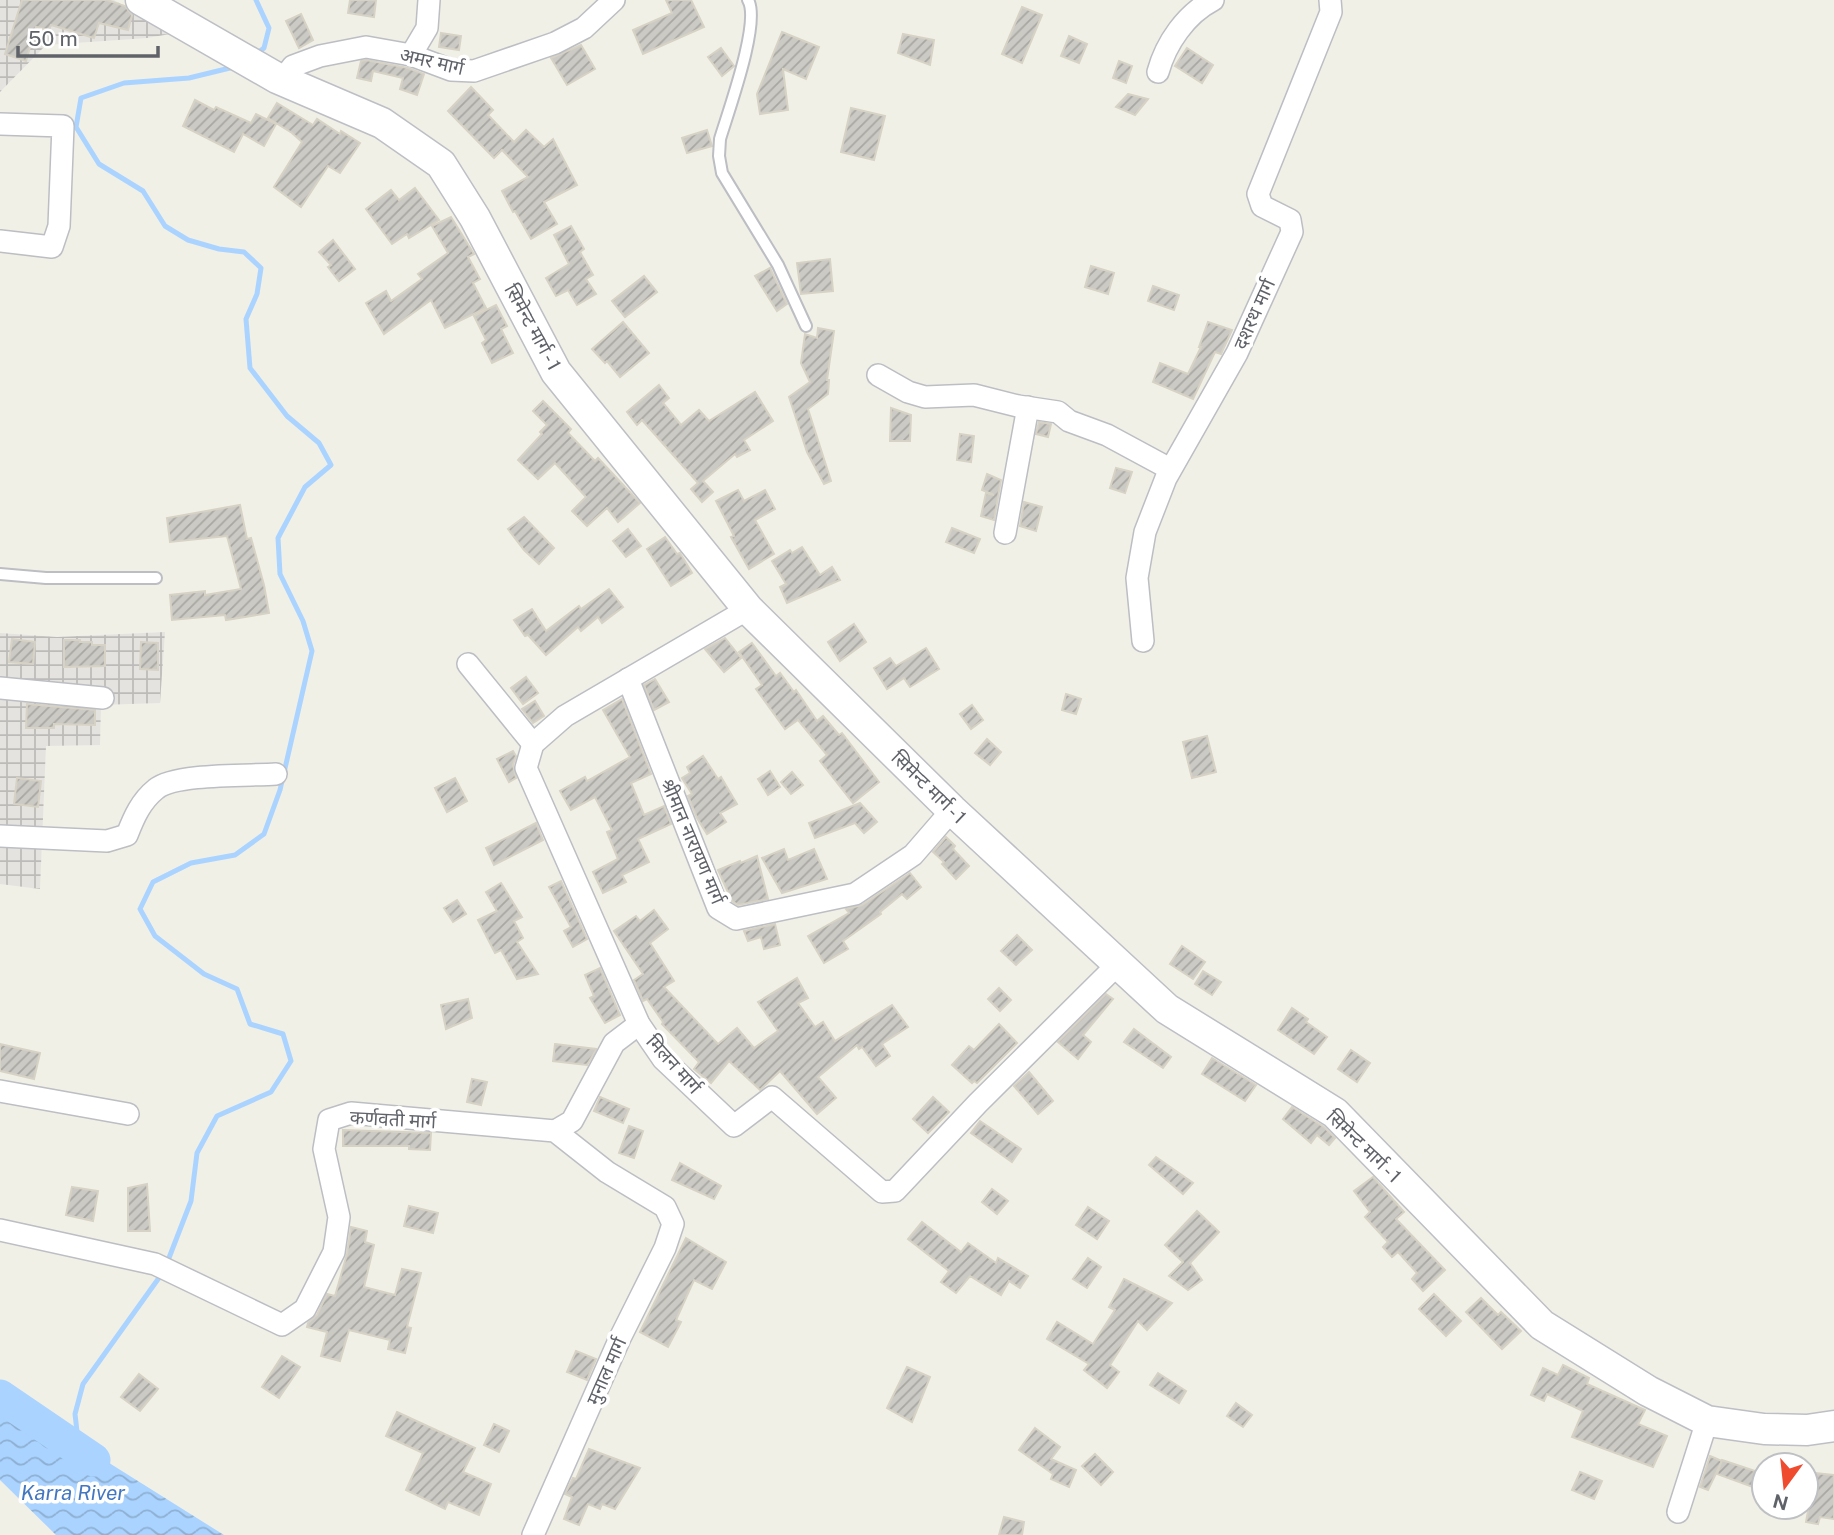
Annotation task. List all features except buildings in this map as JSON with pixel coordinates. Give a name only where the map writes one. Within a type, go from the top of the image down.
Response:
[{"type":"street","name":"सिमेन्ट मार्ग - 1","points":[[141,0],[280,79],[382,123],[441,164],[475,218],[556,372],[748,610],[952,810],[1167,1009],[1335,1113],[1542,1325],[1648,1391],[1707,1421],[1807,1430],[1834,1426]]},
{"type":"street","points":[[411,55],[427,28],[429,0]]},
{"type":"street","name":"अमर मार्ग","points":[[280,79],[293,66],[366,47],[411,55],[451,70],[474,71],[555,43],[583,29],[614,0]]},
{"type":"street","points":[[1157,72],[1163,54],[1183,24],[1200,6],[1213,0]]},
{"type":"street","name":"दशरथ मार्ग","points":[[1143,641],[1137,578],[1145,532],[1170,469],[1237,353],[1292,232],[1290,220],[1262,206],[1258,194],[1331,12],[1330,0]]},
{"type":"street","points":[[0,124],[63,127],[59,226],[52,247],[0,242]]},
{"type":"street","points":[[878,375],[908,392],[925,397],[974,395],[1058,412],[1069,421],[1107,435],[1170,469]]},
{"type":"street","points":[[1005,533],[1028,407]]},
{"type":"street","points":[[468,664],[533,744],[565,716],[748,610]]},
{"type":"street","name":"श्रीमान नारायण मार्ग","points":[[628,679],[718,908],[736,919],[855,894],[913,855],[952,810]]},
{"type":"street","points":[[0,688],[103,698]]},
{"type":"street","name":"मिलन मार्ग","points":[[533,744],[526,768],[639,1024],[663,1059],[734,1126],[772,1097],[882,1192],[895,1191],[978,1103],[1118,964]]},
{"type":"street","points":[[0,836],[107,841],[127,835],[136,812],[158,787],[180,779],[276,774]]},
{"type":"street","points":[[555,1132],[572,1121],[614,1043],[639,1024]]},
{"type":"street","points":[[0,1091],[128,1114]]},
{"type":"street","name":"कर्णवती मार्ग","points":[[0,1230],[155,1264],[282,1325],[304,1309],[334,1252],[339,1217],[324,1149],[329,1120],[351,1113],[555,1132]]},
{"type":"street","name":"मुनाल मार्ग","points":[[533,1535],[621,1338],[665,1248],[673,1224],[665,1207],[607,1172],[555,1132]]},
{"type":"street","points":[[1678,1512],[1707,1421]]},
{"type":"lane","points":[[748,0],[753,8],[750,37],[720,139],[722,173],[778,265],[806,326]]},
{"type":"lane","points":[[0,574],[46,578],[156,578]]},
{"type":"shaded area","points":[[0,0],[114,0],[170,34],[46,45],[0,92]]},
{"type":"shaded area","points":[[165,632],[160,703],[101,705],[100,745],[46,746],[40,889],[0,884],[0,633],[57,637]]},
{"type":"water","name":"Karra River","points":[[0,1386],[33,1411],[38,1427],[47,1434],[63,1434],[224,1535],[56,1535],[0,1480]]},
{"type":"waterway","points":[[255,55],[264,48],[269,28],[256,0]]},
{"type":"waterway","points":[[167,1263],[191,1201],[197,1153],[217,1116],[271,1092],[291,1061],[283,1034],[250,1024],[237,989],[204,974],[155,936],[140,909],[153,882],[191,863],[235,855],[264,834],[280,790],[312,651],[303,621],[280,574],[278,538],[305,487],[331,465],[319,443],[287,416],[250,368],[246,319],[257,294],[261,268],[244,252],[219,249],[188,240],[165,226],[143,191],[99,164],[76,127],[81,98],[124,83],[189,78],[234,67]]},
{"type":"waterway","points":[[79,1449],[75,1414],[83,1384],[161,1275]]},
{"type":"waterway","name":"Karra River","points":[[0,1396],[94,1460]]}]
